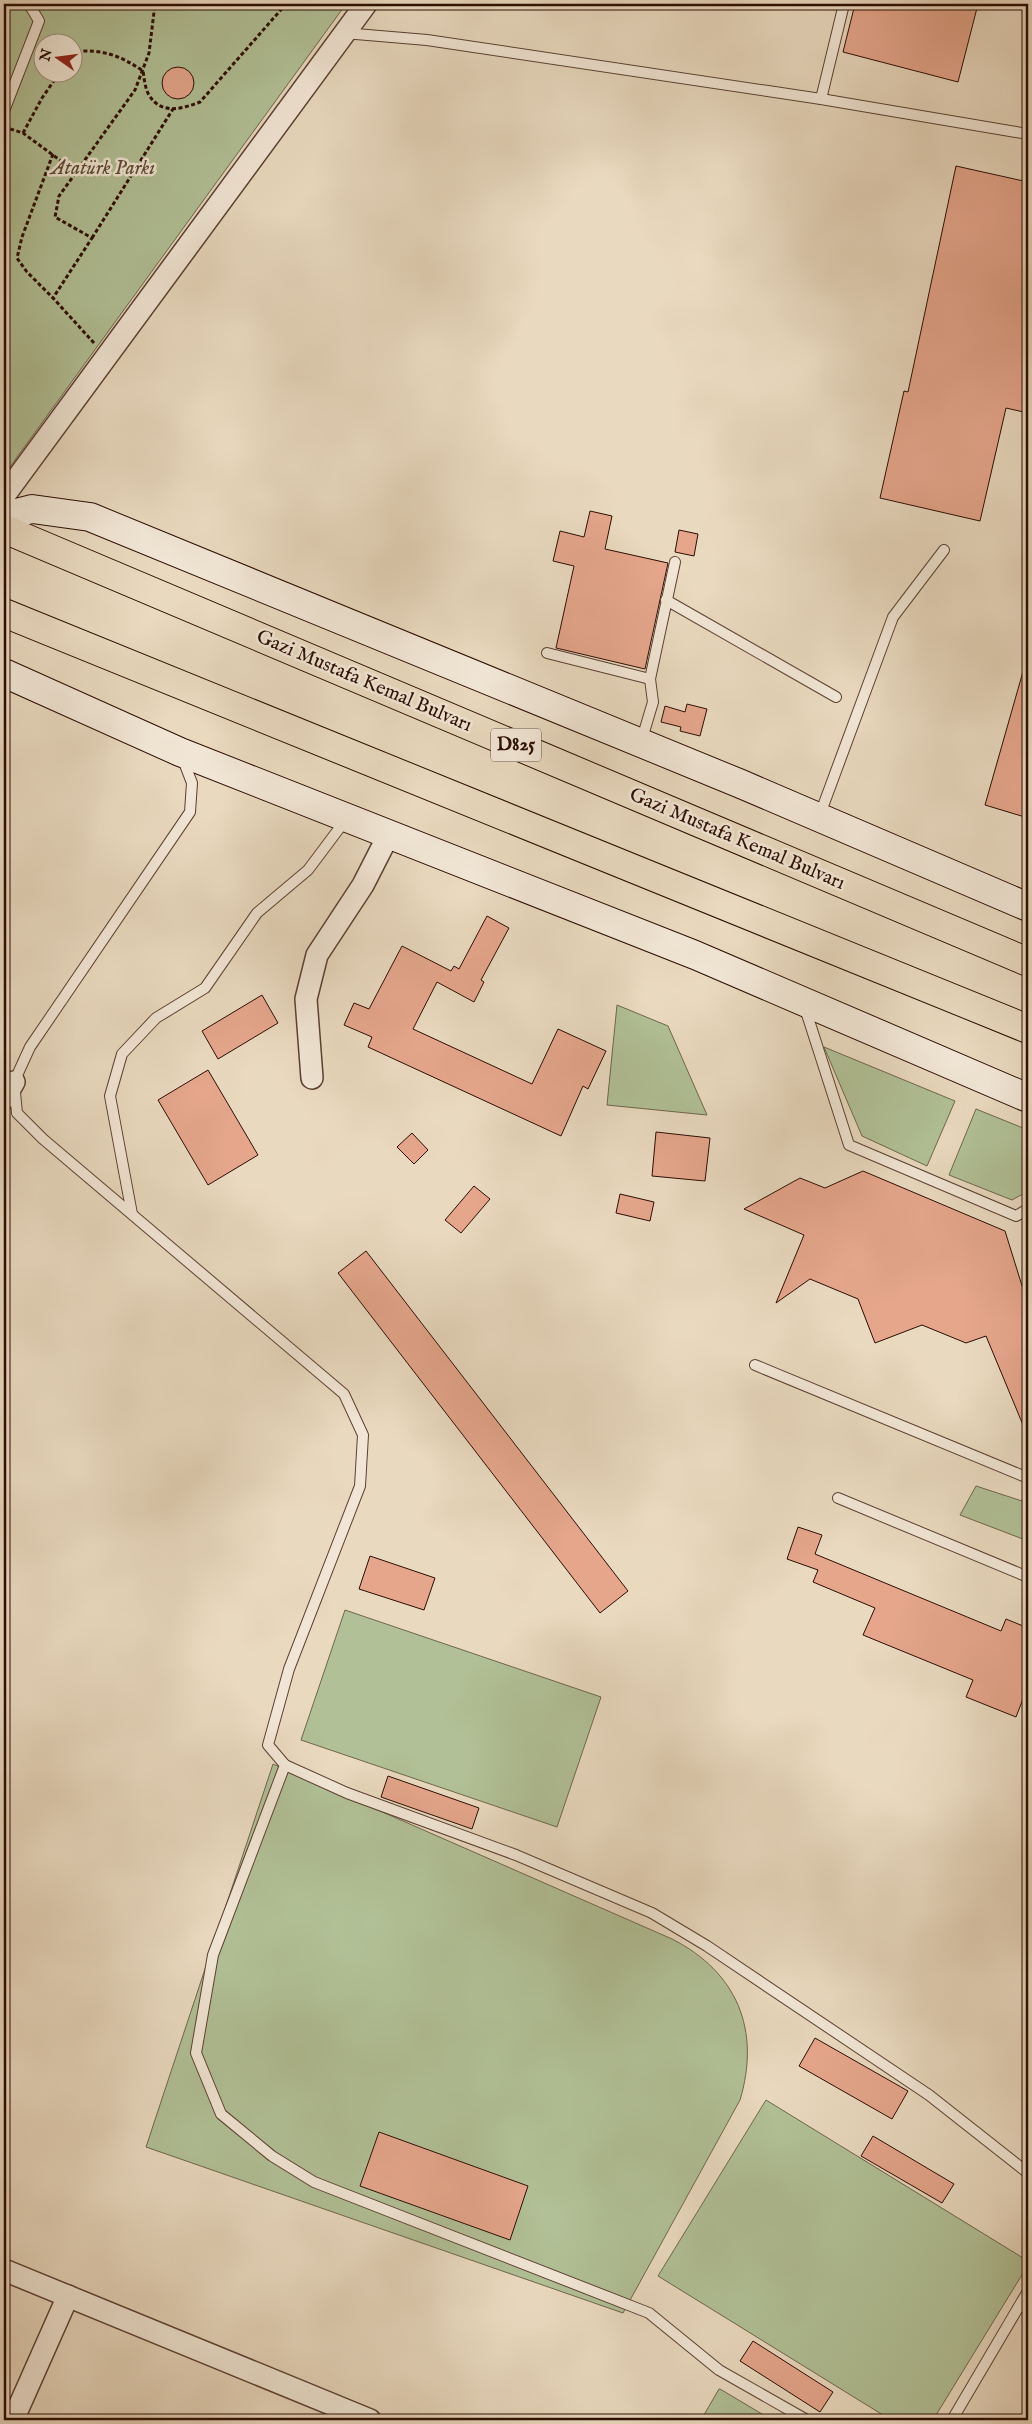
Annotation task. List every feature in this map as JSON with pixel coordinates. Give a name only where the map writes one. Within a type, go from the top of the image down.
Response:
[{"type":"highway","name":"Gazi Mustafa Kemal Bulvarı","points":[[4,528],[1028,962]]},
{"type":"highway","points":[[4,613],[1028,1029]]},
{"type":"street","points":[[4,496],[366,4]]},
{"type":"street","points":[[4,516],[32,509],[90,517],[641,743],[1028,907]]},
{"type":"street","points":[[4,673],[180,752],[696,955],[1028,1098]]},
{"type":"street","points":[[312,1078],[306,999],[317,955],[363,885],[389,834]]},
{"type":"street","points":[[4,2270],[370,2420]]},
{"type":"street","points":[[13,2420],[68,2296]]},
{"type":"lane","points":[[4,110],[39,21],[29,4]]},
{"type":"lane","points":[[821,99],[844,4]]},
{"type":"lane","points":[[343,33],[427,40],[821,99],[1028,134]]},
{"type":"lane","points":[[819,818],[893,617],[944,550]]},
{"type":"lane","points":[[641,743],[653,702],[650,679],[675,562]]},
{"type":"lane","points":[[666,600],[836,697]]},
{"type":"lane","points":[[547,653],[650,679]]},
{"type":"lane","points":[[180,752],[192,783],[190,812],[30,1048],[9,1090],[17,1113],[43,1138],[344,1394],[363,1434],[360,1486],[289,1669],[268,1744],[285,1765],[347,1794],[516,1855],[652,1913],[707,1946],[929,2096],[1028,2173]]},
{"type":"lane","points":[[132,1214],[110,1096],[122,1054],[156,1018],[205,988],[257,913],[308,870],[347,818]]},
{"type":"lane","points":[[802,1002],[849,1145],[1016,1216],[1028,1209]]},
{"type":"lane","points":[[755,1365],[1028,1478]]},
{"type":"lane","points":[[838,1498],[1028,1577]]},
{"type":"lane","points":[[285,1765],[213,1955],[196,2053],[221,2114],[272,2156],[314,2182],[649,2313],[719,2370],[807,2420]]},
{"type":"lane","points":[[952,2420],[1028,2291]]},
{"type":"path","points":[[92,238],[55,217],[59,196],[135,90],[149,53],[155,4]]},
{"type":"path","points":[[82,51],[91,50],[113,54],[143,71],[148,95],[164,107],[180,110],[200,102],[286,4]]},
{"type":"path","points":[[23,133],[53,82]]},
{"type":"path","points":[[53,298],[173,108]]},
{"type":"path","points":[[4,128],[23,133],[76,172]]},
{"type":"path","points":[[53,154],[22,237],[17,258],[27,272],[107,356]]},
{"type":"green space","name":"Atatürk Parkı","points":[[4,4],[346,4],[4,475]]},
{"type":"green space","points":[[617,1005],[668,1026],[707,1115],[607,1105]]},
{"type":"green space","points":[[824,1047],[955,1101],[927,1166],[862,1136]]},
{"type":"green space","points":[[976,1109],[1028,1130],[1028,1191],[1012,1200],[949,1175]]},
{"type":"green space","points":[[976,1486],[1025,1502],[1028,1501],[1028,1541],[960,1515]]},
{"type":"green space","points":[[345,1610],[601,1697],[557,1827],[301,1740]]},
{"type":"green space","points":[[273,1764],[672,1939],[713,1968],[728,1986],[738,2006],[745,2027],[747,2050],[746,2074],[740,2100],[623,2313],[146,2147]]},
{"type":"green space","points":[[766,2100],[1028,2261],[1028,2265],[933,2420],[891,2420],[658,2276]]},
{"type":"green space","points":[[720,2389],[772,2420],[701,2420]]},
{"type":"building","points":[[855,4],[978,4],[958,82],[843,52]]},
{"type":"building","points":[[178,67],[184,68],[189,72],[193,77],[193,89],[189,94],[184,98],[178,99],[172,98],[167,94],[163,89],[162,83],[163,77],[167,72],[172,68]]},
{"type":"building","points":[[956,166],[1028,182],[1028,413],[1006,408],[980,521],[880,498],[904,391],[908,392]]},
{"type":"building","points":[[590,511],[612,516],[605,549],[668,563],[645,669],[556,648],[574,566],[553,561],[560,531],[584,537]]},
{"type":"building","points":[[679,530],[698,534],[694,556],[675,552]]},
{"type":"building","points":[[1024,668],[1028,669],[1028,818],[985,805]]},
{"type":"building","points":[[687,704],[707,709],[700,736],[680,731],[681,727],[661,722],[665,706],[685,712]]},
{"type":"building","points":[[487,916],[509,928],[481,980],[484,982],[474,1002],[437,982],[413,1029],[532,1084],[558,1029],[606,1051],[588,1089],[583,1086],[561,1136],[368,1047],[372,1037],[344,1025],[354,1003],[369,1009],[402,946],[451,971],[454,966],[459,969]]},
{"type":"building","points":[[262,995],[278,1023],[218,1059],[202,1031]]},
{"type":"building","points":[[208,1070],[258,1155],[208,1185],[158,1100]]},
{"type":"building","points":[[656,1132],[710,1138],[705,1181],[652,1176]]},
{"type":"building","points":[[412,1133],[428,1150],[414,1164],[397,1147]]},
{"type":"building","points":[[863,1171],[1005,1231],[1028,1305],[1028,1437],[986,1336],[966,1343],[922,1325],[875,1343],[858,1299],[810,1279],[776,1303],[804,1235],[744,1209],[800,1178],[825,1188]]},
{"type":"building","points":[[474,1186],[490,1199],[461,1233],[445,1220]]},
{"type":"building","points":[[620,1194],[654,1202],[650,1221],[616,1213]]},
{"type":"building","points":[[366,1251],[628,1591],[600,1613],[338,1273]]},
{"type":"building","points":[[798,1527],[822,1535],[815,1554],[1001,1631],[1006,1619],[1028,1628],[1028,1686],[1016,1717],[966,1697],[973,1680],[863,1635],[875,1608],[813,1582],[818,1570],[787,1559]]},
{"type":"building","points":[[370,1556],[435,1578],[424,1610],[359,1589]]},
{"type":"building","points":[[388,1776],[479,1808],[472,1829],[381,1797]]},
{"type":"building","points":[[815,2038],[908,2091],[892,2119],[799,2066]]},
{"type":"building","points":[[379,2132],[528,2186],[510,2240],[360,2186]]},
{"type":"building","points":[[873,2136],[954,2184],[942,2203],[861,2156]]},
{"type":"building","points":[[753,2341],[833,2392],[820,2412],[740,2361]]}]
